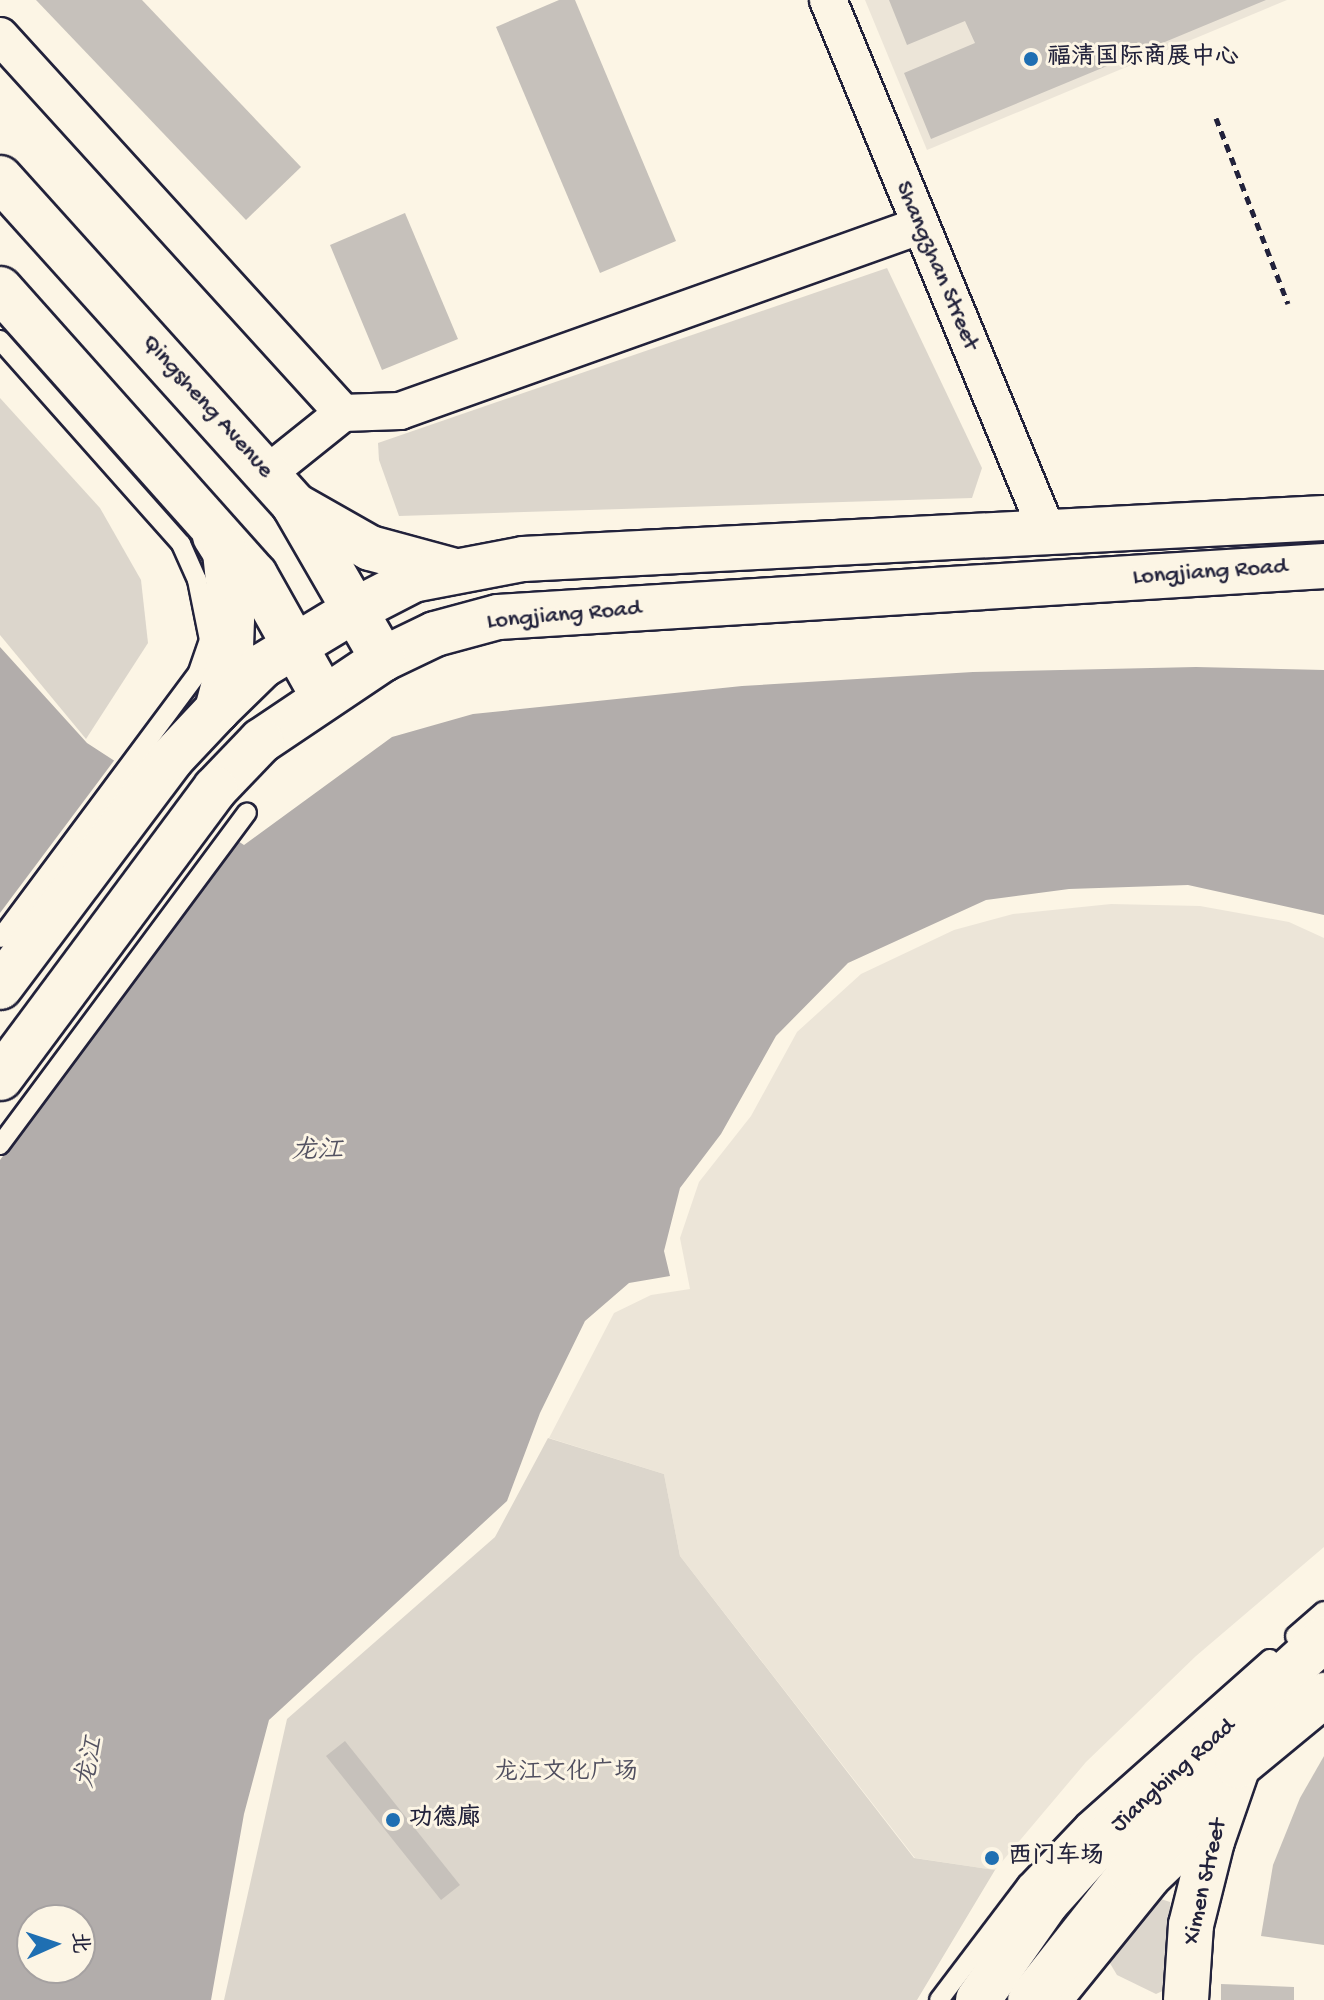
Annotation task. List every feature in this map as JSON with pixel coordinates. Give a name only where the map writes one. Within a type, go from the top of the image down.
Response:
[{"type":"main road","name":"Qingsheng Avenue","points":[[0,178],[281,489],[383,659]]},
{"type":"main road","points":[[0,289],[255,575],[324,698]]},
{"type":"main road","points":[[281,489],[370,548],[451,570]]},
{"type":"main road","points":[[200,510],[225,552],[232,619],[231,657],[217,710]]},
{"type":"main road","name":"Longjiang Road","points":[[0,987],[161,749],[217,710],[262,666],[355,610],[413,580],[451,570],[523,559],[1324,518]]},
{"type":"main road","name":"Longjiang Road","points":[[0,1078],[231,801],[261,741],[383,659],[435,634],[498,617],[1324,566]]},
{"type":"main road","name":"Jiangbing Road","points":[[978,2000],[1047,1902],[1101,1842],[1324,1639]]},
{"type":"main road","name":"Jiangbing Road","points":[[1030,2000],[1131,1872],[1238,1766],[1324,1695]]},
{"type":"main road","name":"Ximen Street","points":[[1186,2000],[1191,1925],[1215,1830],[1238,1766]]},
{"type":"street","name":"Shangzhan Street","points":[[828,0],[1047,531]]},
{"type":"street","points":[[0,36],[343,413]]},
{"type":"street","points":[[281,489],[343,413],[400,411],[919,226]]},
{"type":"lane","points":[[0,340],[155,510],[181,544],[197,580],[209,640],[197,674],[161,749],[0,938]]},
{"type":"lane","points":[[0,1145],[231,801]]},
{"type":"lane","points":[[939,2000],[1027,1884],[1085,1823],[1324,1611]]},
{"type":"lane","points":[[1065,2000],[1158,1885],[1215,1830]]},
{"type":"path","points":[[1216,118],[1288,304]]},
{"type":"shaded area","name":"福清国际商展中心","points":[[865,0],[1287,0],[927,150]]},
{"type":"shaded area","points":[[1111,904],[1200,906],[1289,922],[1324,938],[1324,1547],[1196,1656],[1086,1762],[995,1870],[915,1858],[680,1556],[664,1474],[549,1438],[614,1313],[651,1295],[690,1289],[680,1238],[699,1182],[751,1116],[797,1032],[861,974],[954,930],[1013,914]]},
{"type":"green space","points":[[887,268],[982,468],[972,498],[399,516],[379,460],[378,443]]},
{"type":"green space","points":[[0,398],[100,508],[141,580],[148,643],[86,739],[0,635]]},
{"type":"green space","name":"龙江文化广场","points":[[548,1438],[664,1474],[680,1556],[914,1858],[995,1870],[917,2000],[224,2000],[287,1719],[495,1537]]},
{"type":"green space","points":[[1161,1899],[1170,1902],[1169,1988],[1156,1994],[1117,1975],[1108,1960]]},
{"type":"water","name":"龙江","points":[[0,647],[87,743],[244,845],[392,737],[473,714],[742,686],[973,672],[1196,667],[1324,670],[1324,915],[1188,885],[1069,889],[986,900],[848,963],[776,1036],[721,1134],[680,1188],[664,1251],[670,1276],[629,1283],[585,1321],[540,1413],[507,1501],[269,1720],[244,1814],[211,2000],[0,2000]]},
{"type":"pier","points":[[116,758],[241,838],[0,1160],[0,913]]},
{"type":"building","points":[[36,0],[142,0],[301,167],[246,220]]},
{"type":"building","points":[[559,0],[575,0],[676,241],[600,273],[496,27]]},
{"type":"building","name":"福清国际商展中心","points":[[889,0],[1266,0],[931,139],[904,73],[975,43],[965,21],[907,45]]},
{"type":"building","points":[[405,213],[458,339],[382,370],[330,245]]},
{"type":"building","name":"功德廊","points":[[345,1741],[460,1885],[441,1900],[326,1756]]},
{"type":"building","points":[[1324,1756],[1324,1945],[1261,1936],[1273,1865],[1300,1798]]},
{"type":"building","points":[[1221,1984],[1294,1987],[1294,2000],[1221,2000]]},
{"type":"place","name":"福清国际商展中心","points":[[1031,59]]},
{"type":"place","name":"功德廊","points":[[393,1820]]},
{"type":"place","name":"西门车场","points":[[992,1858]]}]
